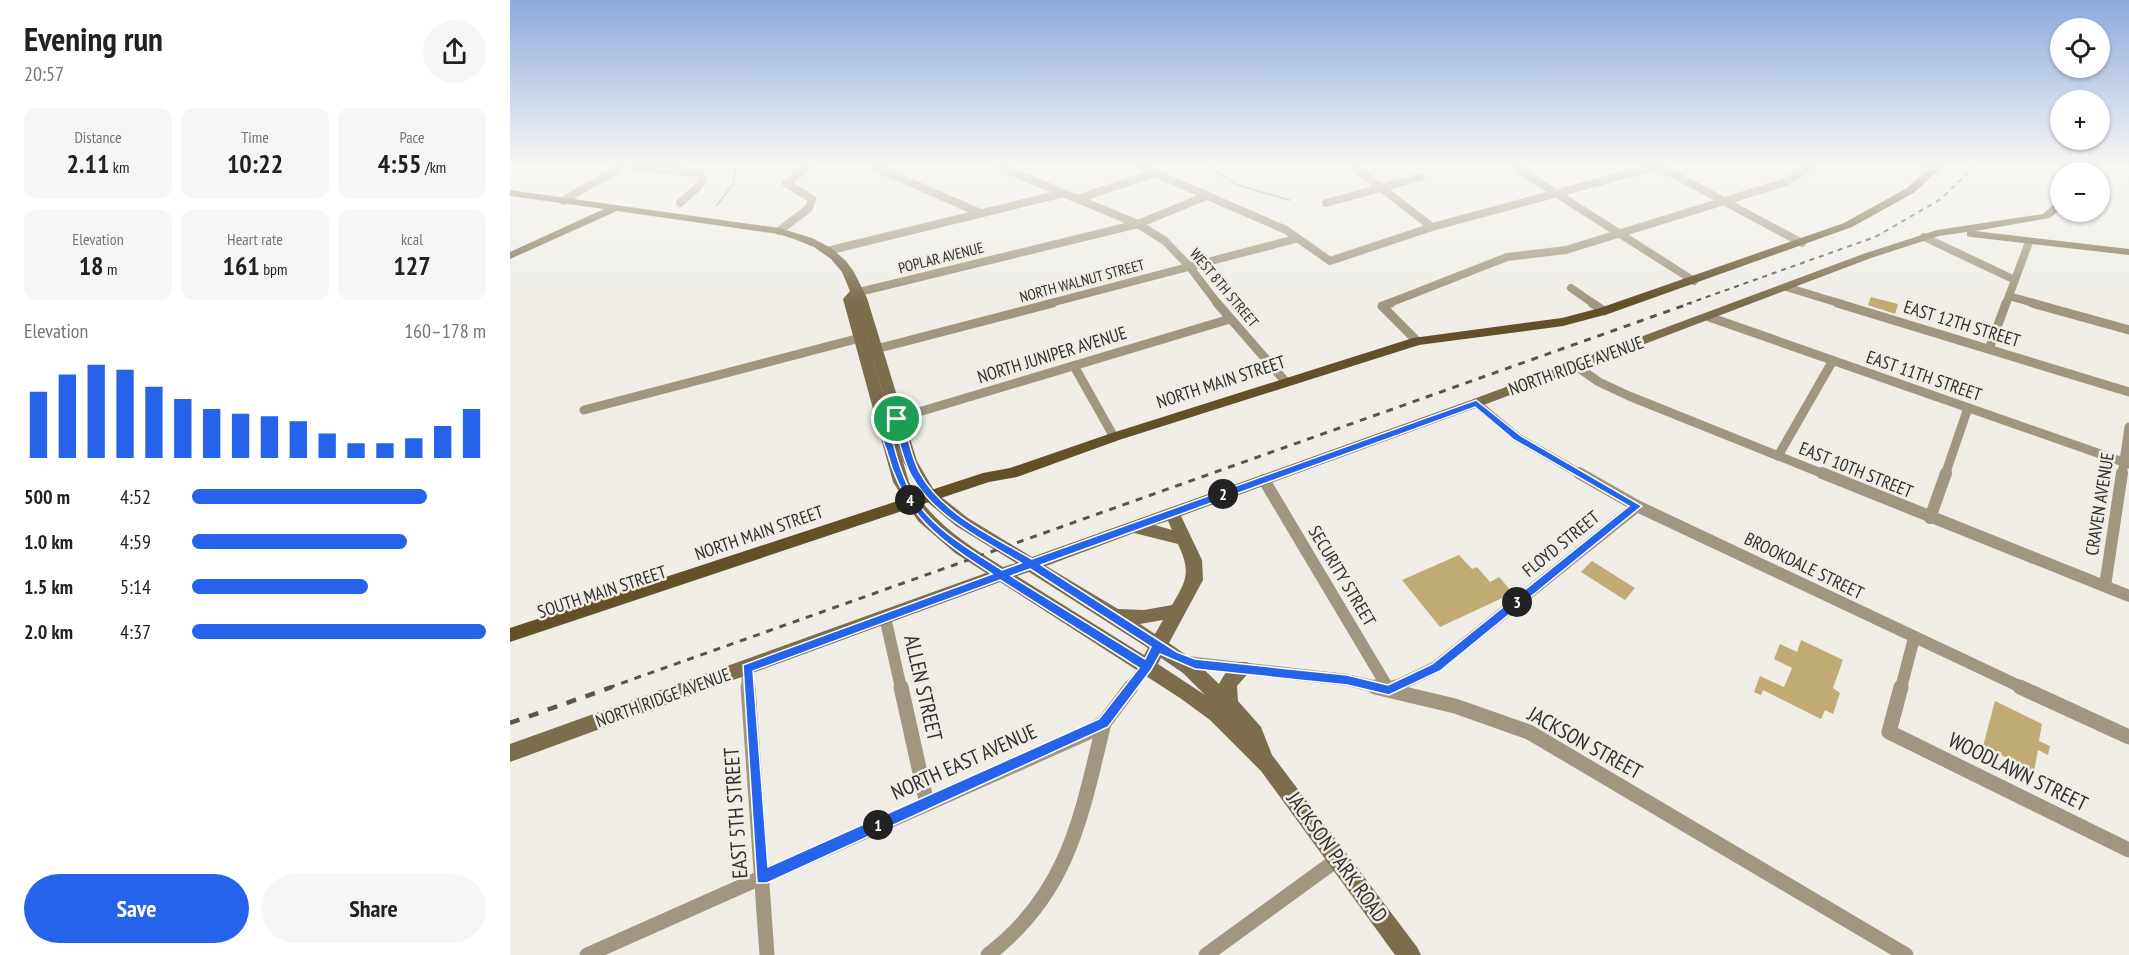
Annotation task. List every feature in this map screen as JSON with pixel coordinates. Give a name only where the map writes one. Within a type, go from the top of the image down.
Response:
[{"type":"main road","name":"NORTH MAIN STREET","points":[[1012,473],[1285,381],[1417,341],[1563,322],[1604,311],[1802,243],[1875,212]]},
{"type":"main road","name":"SOUTH MAIN STREET","points":[[510,644],[924,502],[996,482],[1012,473]]},
{"type":"main road","name":"NORTH MAIN STREET","points":[[510,635],[924,502]]},
{"type":"street","points":[[510,247],[584,212]]},
{"type":"street","points":[[510,256],[607,212]]},
{"type":"street","points":[[640,212],[778,231],[811,242],[827,251],[847,271],[855,292],[861,298],[876,349],[899,477],[924,502]]},
{"type":"street","points":[[778,231],[804,212]]},
{"type":"street","points":[[827,251],[987,212]]},
{"type":"street","name":"WEST 8TH STREET","points":[[1110,212],[1138,224],[1165,242],[1189,266],[1230,319],[1285,381]]},
{"type":"street","name":"POPLAR AVENUE","points":[[855,292],[1138,224],[1168,212]]},
{"type":"street","points":[[1243,212],[1286,230],[1295,239],[1330,261],[1432,227],[1491,212]]},
{"type":"street","points":[[1412,212],[1432,227]]},
{"type":"street","points":[[1585,212],[1694,280]]},
{"type":"street","points":[[1417,341],[1382,306],[1507,257],[1566,249],[1621,235],[1695,212]]},
{"type":"street","points":[[1743,212],[1802,243]]},
{"type":"street","name":"NORTH RIDGE AVENUE","points":[[510,753],[1476,403],[1924,237],[2036,219],[2050,213]]},
{"type":"street","points":[[1950,232],[2029,243],[2129,252]]},
{"type":"street","points":[[1924,237],[2015,280]]},
{"type":"street","name":"NORTH WALNUT STREET","points":[[876,349],[1295,239]]},
{"type":"street","points":[[1989,349],[2029,243]]},
{"type":"street","name":"EAST 12TH STREET","points":[[1786,287],[2129,392]]},
{"type":"street","points":[[1571,288],[1604,311]]},
{"type":"street","points":[[855,292],[849,299],[860,338],[890,421]]},
{"type":"street","points":[[2009,296],[2129,330]]},
{"type":"street","name":"EAST 11TH STREET","points":[[1709,317],[1832,362],[2126,463]]},
{"type":"street","name":"NORTH JUNIPER AVENUE","points":[[890,421],[1230,319]]},
{"type":"street","points":[[584,410],[860,338]]},
{"type":"street","points":[[1778,456],[1832,362]]},
{"type":"street","points":[[1074,366],[1114,437]]},
{"type":"street","name":"EAST 10TH STREET","points":[[1576,366],[1599,382],[1629,396],[2129,596]]},
{"type":"street","name":"BROOKDALE STREET","points":[[1476,403],[1518,438],[1637,506],[2129,737]]},
{"type":"street","points":[[1930,518],[1968,408]]},
{"type":"street","name":"CRAVEN AVENUE","points":[[2104,586],[2126,463],[2129,427]]},
{"type":"street","name":"SECURITY STREET","points":[[1264,480],[1389,690]]},
{"type":"street","name":"JACKSON PARK ROAD","points":[[924,502],[974,529],[1108,611],[1197,674],[1254,733],[1264,759]]},
{"type":"street","name":"JACKSON PARK ROAD","points":[[924,502],[935,528],[961,549],[1147,666],[1210,709],[1264,759],[1409,955]]},
{"type":"street","name":"FLOYD STREET","points":[[1389,690],[1436,667],[1637,506]]},
{"type":"street","name":"NORTH EAST AVENUE","points":[[587,955],[1104,723],[1147,666],[1165,651],[1177,611],[1195,580],[1194,560],[1172,513]]},
{"type":"street","points":[[1129,528],[1151,530],[1185,540]]},
{"type":"street","points":[[1108,611],[1127,618],[1177,611]]},
{"type":"street","name":"ALLEN STREET","points":[[885,617],[927,804]]},
{"type":"street","name":"WOODLAWN STREET","points":[[1914,638],[1889,732],[2129,850]]},
{"type":"street","name":"JACKSON STREET","points":[[1165,651],[1195,664],[1347,680],[1455,706],[1529,732],[1906,955]]},
{"type":"street","name":"EAST 5TH STREET","points":[[747,668],[767,955]]},
{"type":"street","points":[[1232,708],[1225,696],[1227,685],[1243,669]]},
{"type":"street","points":[[988,955],[1016,936],[1037,909],[1056,878],[1079,820],[1104,723]]},
{"type":"street","points":[[1206,955],[1338,859]]},
{"type":"building","points":[[1871,297],[1898,304],[1895,314],[1868,305]]},
{"type":"building","points":[[1459,555],[1472,569],[1477,567],[1490,582],[1499,577],[1513,593],[1440,627],[1402,580]]},
{"type":"building","points":[[1592,561],[1635,588],[1625,600],[1581,572]]},
{"type":"building","points":[[1801,640],[1843,660],[1833,688],[1840,693],[1833,714],[1825,710],[1821,719],[1763,690],[1761,695],[1754,692],[1760,676],[1784,687],[1792,668],[1774,659],[1780,644],[1797,652]]},
{"type":"building","points":[[1995,701],[2042,724],[2039,741],[2050,746],[2048,755],[2038,750],[2034,771],[1983,746]]},
{"type":"railway","points":[[1687,304],[1875,237],[1919,212]]},
{"type":"railway","points":[[608,688],[1691,303]]},
{"type":"railway","points":[[510,723],[612,687]]},
{"type":"route","points":[[897,419],[883,423],[897,472],[912,502],[931,524],[950,541],[978,560],[991,568],[1005,577],[1017,585],[1147,666],[1158,646],[1181,660],[1195,664],[1347,680],[1389,690],[1436,667],[1637,506],[1518,438],[1476,403],[1381,436],[1264,480],[1129,528],[1059,554],[1015,570],[972,586],[747,668],[762,878],[1089,732],[1104,723],[1147,666],[1158,646],[1096,604],[1056,579],[1041,570],[1028,562],[980,533],[936,502],[915,474],[897,419]]}]
